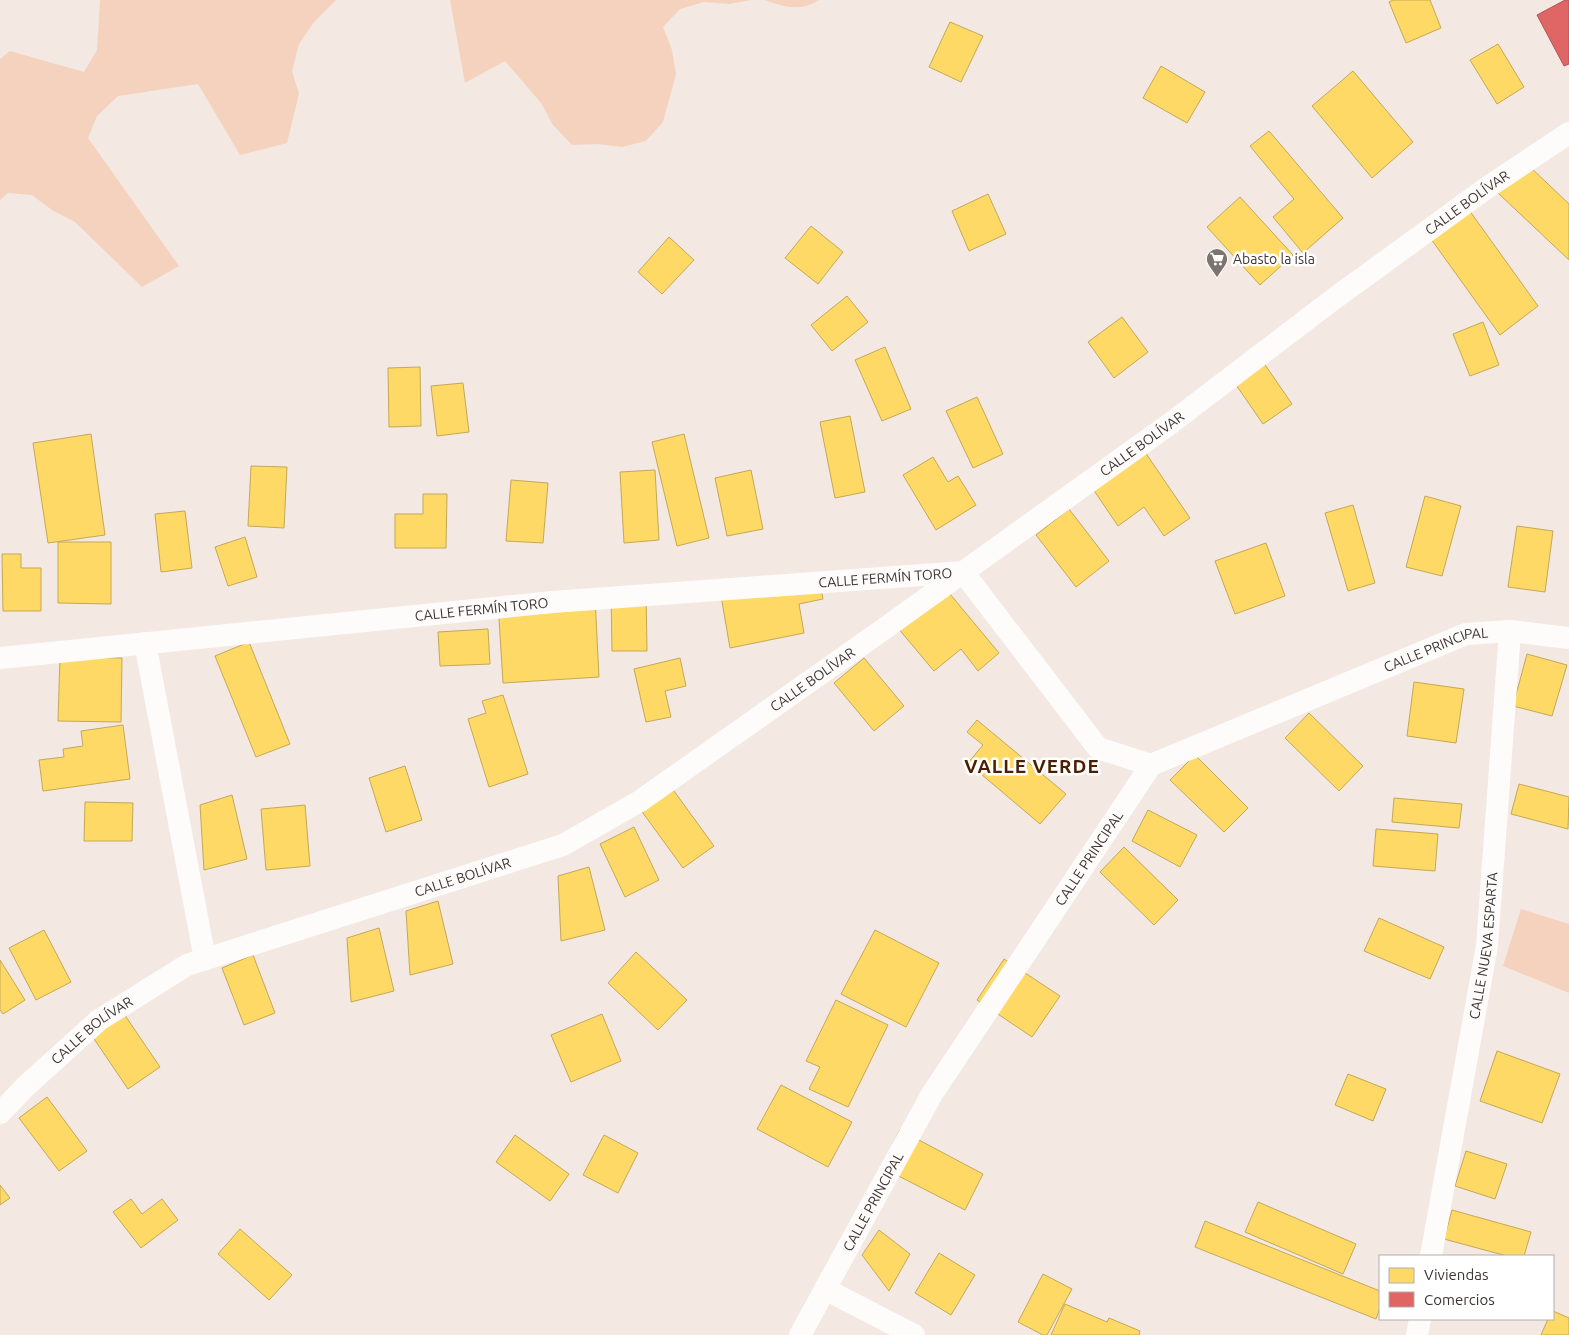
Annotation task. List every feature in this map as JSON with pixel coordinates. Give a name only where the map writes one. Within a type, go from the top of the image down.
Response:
[{"type":"street","name":"CALLE BOLÍVAR","points":[[0,1113],[26,1086],[98,1020],[187,965],[564,845],[640,801],[1171,423],[1334,298],[1488,187],[1569,133]]},
{"type":"street","name":"CALLE FERMÍN TORO","points":[[0,658],[553,602],[963,572]]},
{"type":"street","points":[[963,572],[1098,748],[1150,765]]},
{"type":"street","name":"CALLE PRINCIPAL","points":[[800,1335],[932,1094],[1150,765],[1466,634],[1510,632],[1569,638]]},
{"type":"street","name":"CALLE NUEVA ESPARTA","points":[[1431,1255],[1487,946],[1510,632]]},
{"type":"street","points":[[144,643],[205,959]]},
{"type":"street","points":[[825,1289],[914,1335]]},
{"type":"street","points":[[1417,1335],[1420,1320]]},
{"type":"shaded area","points":[[100,0],[336,0],[314,22],[299,44],[292,71],[299,94],[287,143],[240,155],[198,84],[118,96],[97,116],[88,138],[179,266],[142,287],[75,222],[52,210],[32,195],[8,193],[0,200],[0,59],[10,51],[84,72],[97,50]]},
{"type":"shaded area","points":[[450,0],[751,0],[729,4],[704,2],[680,9],[663,27],[672,50],[676,74],[663,122],[646,141],[622,147],[598,144],[572,145],[553,125],[541,103],[505,61],[465,83]]},
{"type":"shaded area","points":[[765,0],[819,0],[806,6],[792,7]]},
{"type":"shaded area","points":[[1521,909],[1569,924],[1569,993],[1503,966]]},
{"type":"building: Viviendas","points":[[1393,0],[1430,0],[1441,28],[1406,43],[1389,2]]},
{"type":"building: Viviendas","points":[[950,22],[983,36],[961,82],[929,67]]},
{"type":"building: Viviendas","points":[[1498,44],[1524,87],[1497,104],[1470,60]]},
{"type":"building: Viviendas","points":[[1161,66],[1205,92],[1187,123],[1143,98]]},
{"type":"building: Viviendas","points":[[1353,71],[1413,142],[1372,178],[1312,106]]},
{"type":"building: Viviendas","points":[[1269,131],[1343,218],[1303,253],[1273,217],[1294,199],[1250,146]]},
{"type":"building: Viviendas","points":[[1526,163],[1569,204],[1569,260],[1498,193]]},
{"type":"building: Viviendas","points":[[988,194],[1006,234],[969,251],[952,211]]},
{"type":"building: Viviendas","points":[[1240,197],[1293,255],[1260,285],[1207,227]]},
{"type":"building: Viviendas","points":[[1469,210],[1538,306],[1500,335],[1431,239]]},
{"type":"building: Viviendas","points":[[811,226],[843,252],[818,284],[785,258]]},
{"type":"building: Viviendas","points":[[669,237],[694,260],[662,294],[638,272]]},
{"type":"building: Viviendas","points":[[847,296],[868,322],[832,351],[811,325]]},
{"type":"building: Viviendas","points":[[1122,317],[1148,352],[1114,378],[1088,342]]},
{"type":"building: Viviendas","points":[[1483,322],[1499,365],[1470,376],[1453,334]]},
{"type":"building: Viviendas","points":[[885,347],[911,409],[882,421],[855,360]]},
{"type":"building: Viviendas","points":[[1261,359],[1292,404],[1263,424],[1232,379]]},
{"type":"building: Viviendas","points":[[420,367],[421,426],[389,427],[388,368]]},
{"type":"building: Viviendas","points":[[463,383],[469,432],[437,436],[431,386]]},
{"type":"building: Viviendas","points":[[977,397],[1003,454],[973,468],[946,411]]},
{"type":"building: Viviendas","points":[[850,416],[865,492],[835,498],[820,422]]},
{"type":"building: Viviendas","points":[[91,434],[105,535],[48,543],[33,443]]},
{"type":"building: Viviendas","points":[[684,434],[709,538],[677,546],[652,442]]},
{"type":"building: Viviendas","points":[[1145,452],[1190,518],[1164,536],[1144,507],[1118,526],[1093,489]]},
{"type":"building: Viviendas","points":[[933,457],[948,482],[958,476],[976,505],[936,530],[903,475]]},
{"type":"building: Viviendas","points":[[251,466],[287,467],[284,528],[248,526]]},
{"type":"building: Viviendas","points":[[655,470],[659,540],[624,543],[620,472]]},
{"type":"building: Viviendas","points":[[751,470],[763,529],[727,536],[715,478]]},
{"type":"building: Viviendas","points":[[511,480],[548,483],[543,543],[506,541]]},
{"type":"building: Viviendas","points":[[423,494],[447,494],[446,548],[395,548],[395,514],[423,514]]},
{"type":"building: Viviendas","points":[[1425,496],[1461,506],[1442,576],[1406,567]]},
{"type":"building: Viviendas","points":[[1353,505],[1375,583],[1348,591],[1325,513]]},
{"type":"building: Viviendas","points":[[1069,509],[1109,561],[1076,587],[1036,535]]},
{"type":"building: Viviendas","points":[[185,511],[192,568],[161,572],[155,514]]},
{"type":"building: Viviendas","points":[[1517,526],[1553,531],[1545,592],[1508,587]]},
{"type":"building: Viviendas","points":[[245,537],[257,577],[228,586],[215,547]]},
{"type":"building: Viviendas","points":[[58,542],[111,542],[111,604],[58,603]]},
{"type":"building: Viviendas","points":[[1266,543],[1285,596],[1235,614],[1215,561]]},
{"type":"building: Viviendas","points":[[2,554],[21,554],[21,568],[41,568],[41,611],[3,611]]},
{"type":"building: Viviendas","points":[[819,578],[823,599],[799,604],[804,633],[730,648],[721,596]]},
{"type":"building: Viviendas","points":[[945,588],[999,653],[978,671],[961,649],[934,671],[897,627]]},
{"type":"building: Viviendas","points":[[611,593],[646,593],[647,651],[612,651]]},
{"type":"building: Viviendas","points":[[595,597],[599,677],[503,683],[498,603]]},
{"type":"building: Viviendas","points":[[488,629],[490,664],[440,666],[438,632]]},
{"type":"building: Viviendas","points":[[249,642],[290,744],[256,757],[215,656]]},
{"type":"building: Viviendas","points":[[1527,654],[1567,665],[1552,716],[1513,706]]},
{"type":"building: Viviendas","points":[[60,657],[122,658],[121,722],[58,721]]},
{"type":"building: Viviendas","points":[[680,658],[686,686],[665,691],[671,717],[646,722],[634,669]]},
{"type":"building: Viviendas","points":[[864,658],[904,706],[874,731],[834,683]]},
{"type":"building: Viviendas","points":[[1414,682],[1464,689],[1456,743],[1407,736]]},
{"type":"building: Viviendas","points":[[503,695],[528,774],[489,787],[468,719],[486,713],[482,701]]},
{"type":"building: Viviendas","points":[[1309,713],[1363,766],[1339,791],[1285,738]]},
{"type":"building: Viviendas","points":[[977,720],[1066,794],[1040,824],[968,763],[983,745],[967,732]]},
{"type":"building: Viviendas","points":[[123,725],[130,779],[43,791],[39,760],[64,757],[63,749],[83,746],[81,731]]},
{"type":"building: Viviendas","points":[[1195,755],[1248,808],[1224,832],[1170,780]]},
{"type":"building: Viviendas","points":[[405,766],[422,820],[386,832],[369,778]]},
{"type":"building: Viviendas","points":[[666,780],[714,846],[683,868],[635,802]]},
{"type":"building: Viviendas","points":[[1519,784],[1569,797],[1568,829],[1511,814]]},
{"type":"building: Viviendas","points":[[232,795],[247,859],[204,870],[200,805]]},
{"type":"building: Viviendas","points":[[1394,798],[1462,804],[1459,828],[1392,822]]},
{"type":"building: Viviendas","points":[[85,802],[133,803],[132,841],[84,841]]},
{"type":"building: Viviendas","points":[[305,805],[310,866],[266,870],[261,809]]},
{"type":"building: Viviendas","points":[[1148,810],[1197,835],[1180,867],[1132,841]]},
{"type":"building: Viviendas","points":[[634,827],[659,880],[625,897],[600,844]]},
{"type":"building: Viviendas","points":[[1376,829],[1438,834],[1435,871],[1373,866]]},
{"type":"building: Viviendas","points":[[1124,847],[1178,900],[1154,925],[1100,872]]},
{"type":"building: Viviendas","points":[[589,867],[605,930],[561,941],[558,876]]},
{"type":"building: Viviendas","points":[[438,901],[453,964],[410,975],[406,911]]},
{"type":"building: Viviendas","points":[[1379,918],[1444,947],[1430,979],[1364,951]]},
{"type":"building: Viviendas","points":[[379,928],[394,991],[351,1002],[347,938]]},
{"type":"building: Viviendas","points":[[44,930],[71,982],[36,1000],[9,948]]},
{"type":"building: Viviendas","points":[[875,930],[939,963],[906,1027],[841,994]]},
{"type":"building: Viviendas","points":[[636,952],[687,1000],[658,1030],[608,983]]},
{"type":"building: Viviendas","points":[[253,955],[275,1013],[244,1025],[222,968]]},
{"type":"building: Viviendas","points":[[1004,959],[1060,996],[1032,1037],[977,1000]]},
{"type":"building: Viviendas","points":[[0,960],[25,1000],[3,1014],[0,1010]]},
{"type":"building: Viviendas","points":[[836,1000],[888,1025],[848,1107],[809,1089],[820,1067],[806,1061]]},
{"type":"building: Viviendas","points":[[120,1008],[160,1067],[128,1089],[88,1030]]},
{"type":"building: Viviendas","points":[[602,1014],[621,1061],[571,1082],[551,1035]]},
{"type":"building: Viviendas","points":[[1497,1051],[1560,1074],[1542,1123],[1480,1101]]},
{"type":"building: Viviendas","points":[[1348,1074],[1386,1089],[1373,1121],[1335,1105]]},
{"type":"building: Viviendas","points":[[781,1085],[852,1122],[828,1167],[757,1129]]},
{"type":"building: Viviendas","points":[[47,1097],[87,1151],[59,1171],[19,1118]]},
{"type":"building: Viviendas","points":[[900,1130],[983,1174],[965,1210],[881,1167]]},
{"type":"building: Viviendas","points":[[515,1135],[569,1174],[550,1201],[496,1162]]},
{"type":"building: Viviendas","points":[[604,1135],[638,1153],[618,1193],[583,1175]]},
{"type":"building: Viviendas","points":[[1466,1151],[1507,1164],[1495,1199],[1455,1186]]},
{"type":"building: Viviendas","points":[[0,1185],[10,1198],[0,1205]]},
{"type":"building: Viviendas","points":[[131,1199],[142,1214],[162,1199],[178,1220],[141,1248],[113,1212]]},
{"type":"building: Viviendas","points":[[1258,1202],[1356,1244],[1343,1274],[1245,1232]]},
{"type":"building: Viviendas","points":[[1452,1210],[1531,1232],[1524,1255],[1503,1255],[1444,1239]]},
{"type":"building: Viviendas","points":[[1205,1221],[1379,1291],[1379,1311],[1376,1319],[1195,1247]]},
{"type":"building: Viviendas","points":[[240,1229],[292,1275],[269,1300],[218,1254]]},
{"type":"building: Viviendas","points":[[879,1230],[910,1254],[889,1291],[862,1255]]},
{"type":"building: Viviendas","points":[[939,1253],[975,1275],[951,1315],[915,1293]]},
{"type":"building: Viviendas","points":[[1043,1274],[1072,1289],[1047,1335],[1043,1335],[1018,1322]]},
{"type":"building: Viviendas","points":[[1065,1304],[1107,1322],[1109,1318],[1140,1331],[1139,1335],[1051,1335]]},
{"type":"building: Viviendas","points":[[1554,1311],[1569,1318],[1569,1335],[1541,1335],[1548,1320],[1554,1320]]},
{"type":"building: Comercios","points":[[1565,0],[1569,0],[1569,64],[1564,66],[1537,15]]},
{"type":"place","name":"Abasto la isla","points":[[1217,278]]},
{"type":"district","name":"VALLE VERDE","points":[[1032,766]]}]
